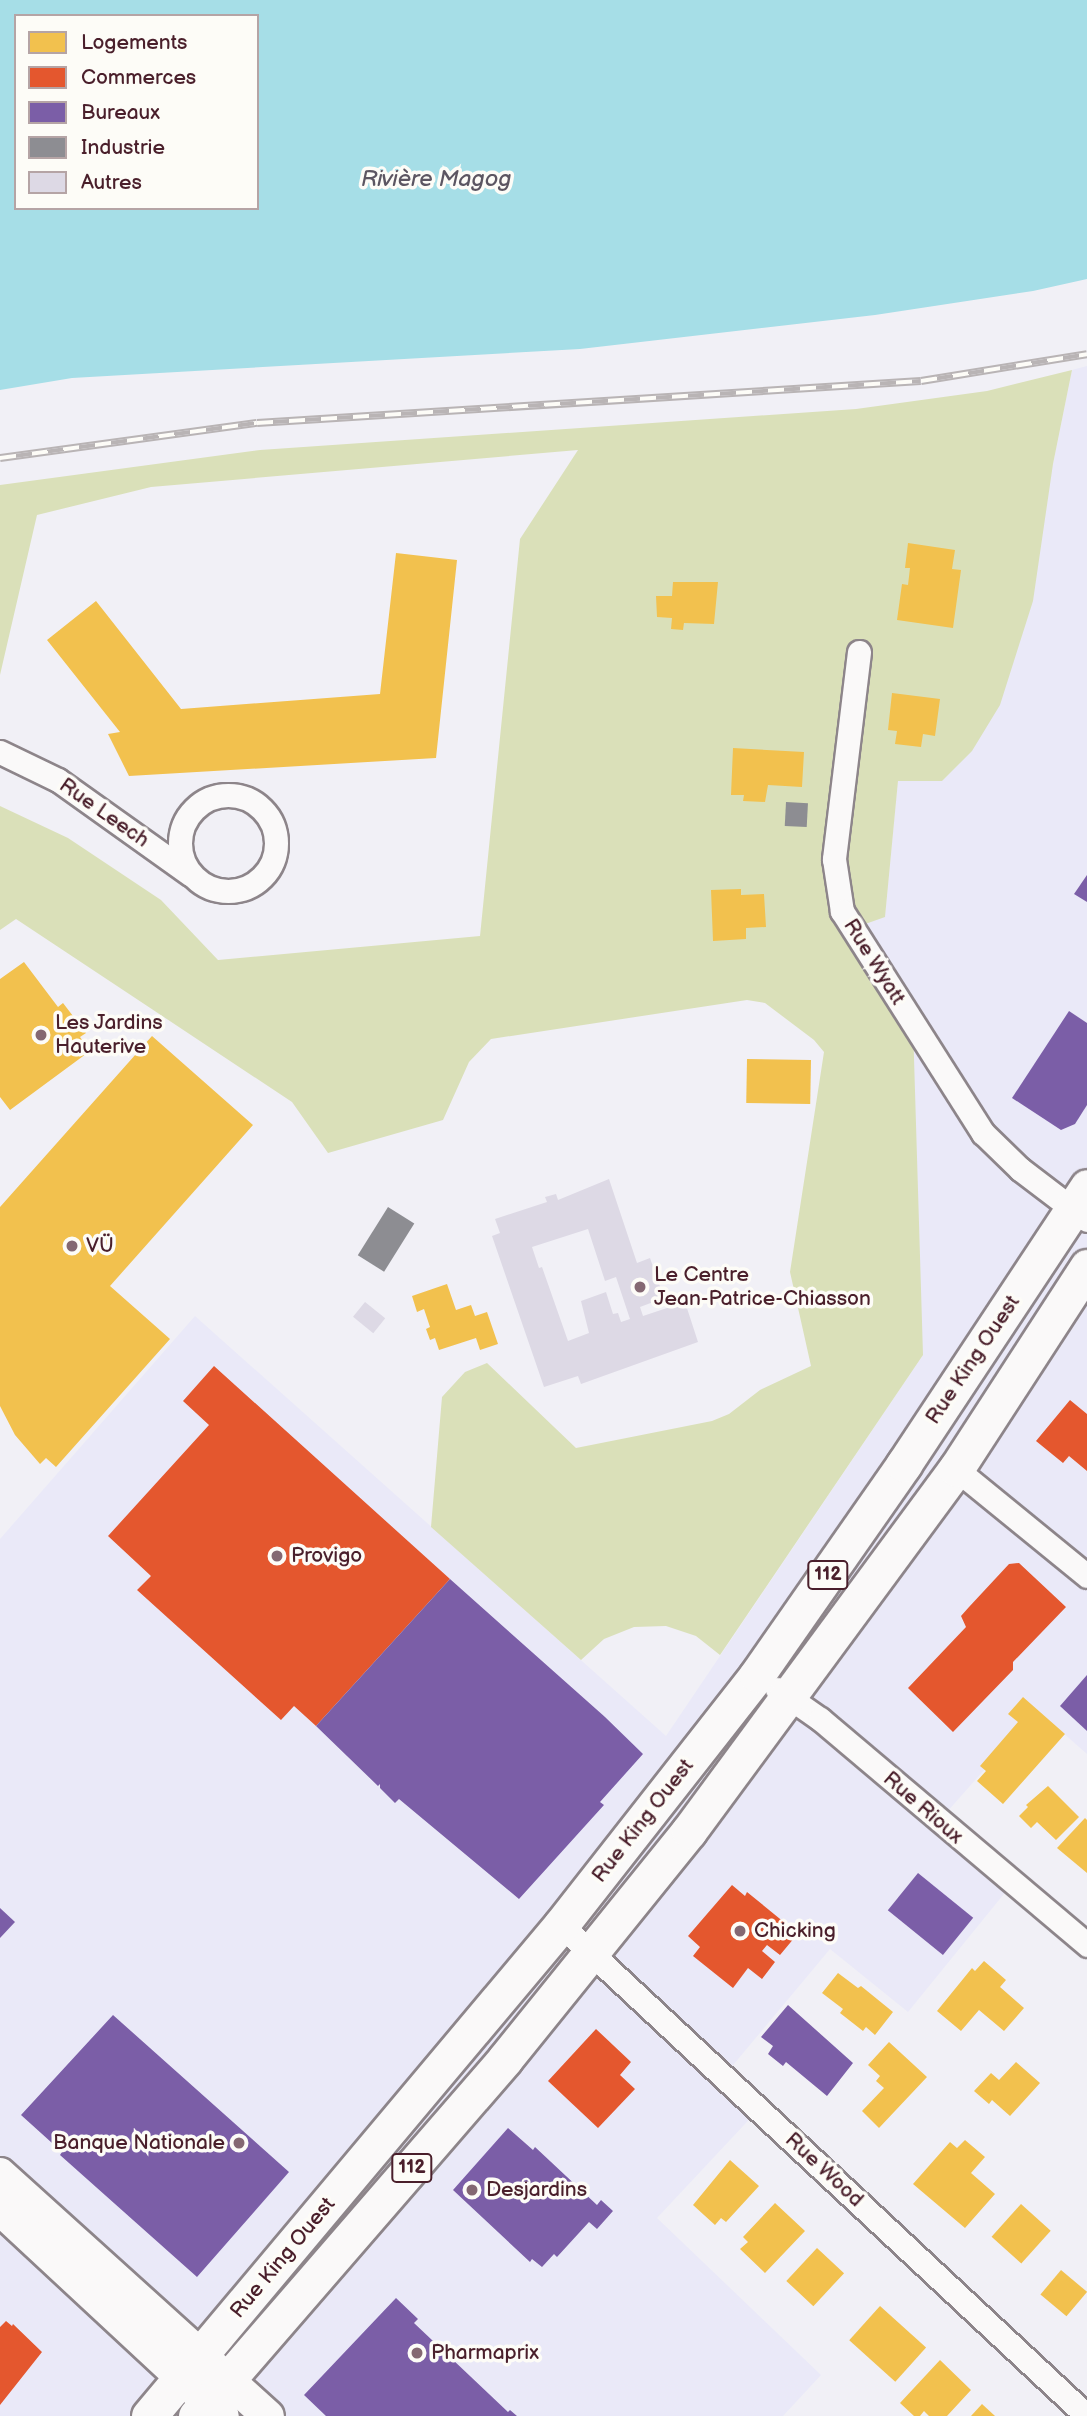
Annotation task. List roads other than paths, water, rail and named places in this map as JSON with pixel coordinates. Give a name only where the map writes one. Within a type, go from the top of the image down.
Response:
[{"type":"main road","name":"Rue King Ouest","points":[[149,2416],[561,1925],[757,1675],[1082,1205]]},
{"type":"main road","name":"Rue King Ouest","points":[[214,2403],[427,2151],[690,1831],[956,1469],[1087,1267]]},
{"type":"main road","points":[[0,2174],[191,2366],[214,2403],[268,2416]]},
{"type":"main road","points":[[0,2209],[191,2366]]},
{"type":"street","name":"Rue Wyatt","points":[[859,652],[834,859],[842,911],[983,1133],[1020,1169],[1082,1205]]},
{"type":"street","name":"Rue Leech","points":[[0,752],[58,780],[201,883],[217,890],[234,891],[250,886],[264,876],[273,862],[277,845],[275,828],[267,813],[255,802],[239,795],[223,794],[206,799],[188,817],[180,840],[182,857],[190,872],[201,883]]},
{"type":"street","points":[[956,1469],[1087,1576]]},
{"type":"street","name":"Rue Rioux","points":[[757,1675],[820,1720],[1087,1945]]},
{"type":"street","name":"Rue Wood","points":[[561,1925],[1087,2416]]},
{"type":"water","name":"Rivière Magog","points":[[0,0],[1087,0],[1087,279],[1033,291],[875,315],[580,349],[72,378],[0,390]]},
{"type":"railway","points":[[0,458],[257,423],[921,381],[1087,354]]},
{"type":"place","name":"Les Jardins Hauterive","points":[[41,1035]]},
{"type":"place","name":"VÜ","points":[[72,1246]]},
{"type":"place","name":"Le Centre Jean-Patrice-Chiasson","points":[[640,1287]]},
{"type":"place","name":"Provigo","points":[[277,1556]]},
{"type":"place","name":"Chicking","points":[[740,1931]]},
{"type":"place","name":"Banque Nationale","points":[[239,2143]]},
{"type":"place","name":"Desjardins","points":[[472,2190]]},
{"type":"place","name":"Pharmaprix","points":[[417,2353]]}]
